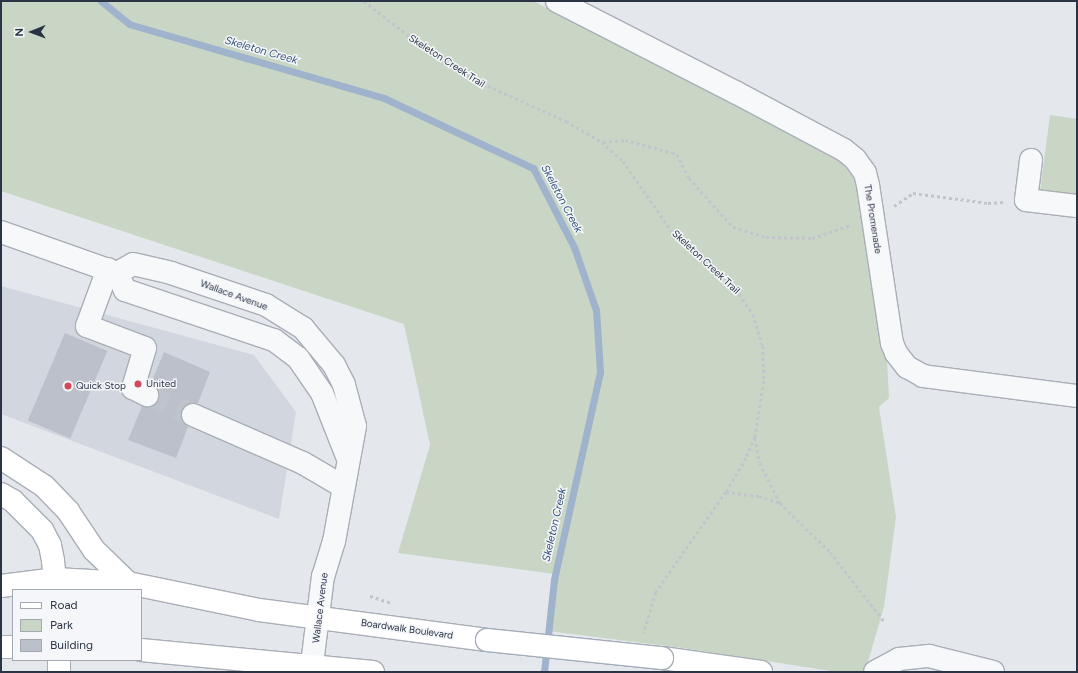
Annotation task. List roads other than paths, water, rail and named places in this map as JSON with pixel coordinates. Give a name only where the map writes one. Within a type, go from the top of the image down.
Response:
[{"type":"main road","points":[[1,458],[44,486],[68,511],[94,550],[128,583]]},
{"type":"main road","points":[[1,494],[13,501],[42,530],[50,544],[56,585]]},
{"type":"main road","name":"Boardwalk Boulevard","points":[[1,586],[128,583],[259,610],[487,640],[662,658],[761,672]]},
{"type":"main road","points":[[1,647],[12,647]]},
{"type":"main road","points":[[142,650],[312,670],[373,672]]},
{"type":"main road","points":[[59,661],[59,672]]},
{"type":"street","name":"The Promenade","points":[[557,1],[844,150],[855,159],[865,173],[892,344],[896,353],[906,367],[923,376],[1077,396]]},
{"type":"street","points":[[1031,160],[1026,200],[1077,206]]},
{"type":"street","points":[[1,232],[24,243],[112,271],[125,290],[254,331],[274,340],[298,358],[322,393],[347,456]]},
{"type":"street","name":"Wallace Avenue","points":[[112,271],[133,264],[171,273],[266,305],[303,328],[334,365],[344,385],[355,426],[347,456],[334,542],[323,576],[320,617],[312,670]]},
{"type":"street","points":[[112,271],[87,326],[145,348],[133,388],[146,395]]},
{"type":"street","points":[[193,415],[303,462],[342,486]]},
{"type":"street","points":[[875,672],[899,659],[929,656],[992,672]]},
{"type":"waterway","name":"Skeleton Creek","points":[[101,1],[129,24],[384,98],[533,168],[574,247],[596,310],[600,372],[554,580],[544,672]]},
{"type":"tunnel","points":[[147,395],[193,415]]},
{"type":"place","name":"United","points":[[138,384]]},
{"type":"place","name":"Quick Stop","points":[[68,386]]}]
